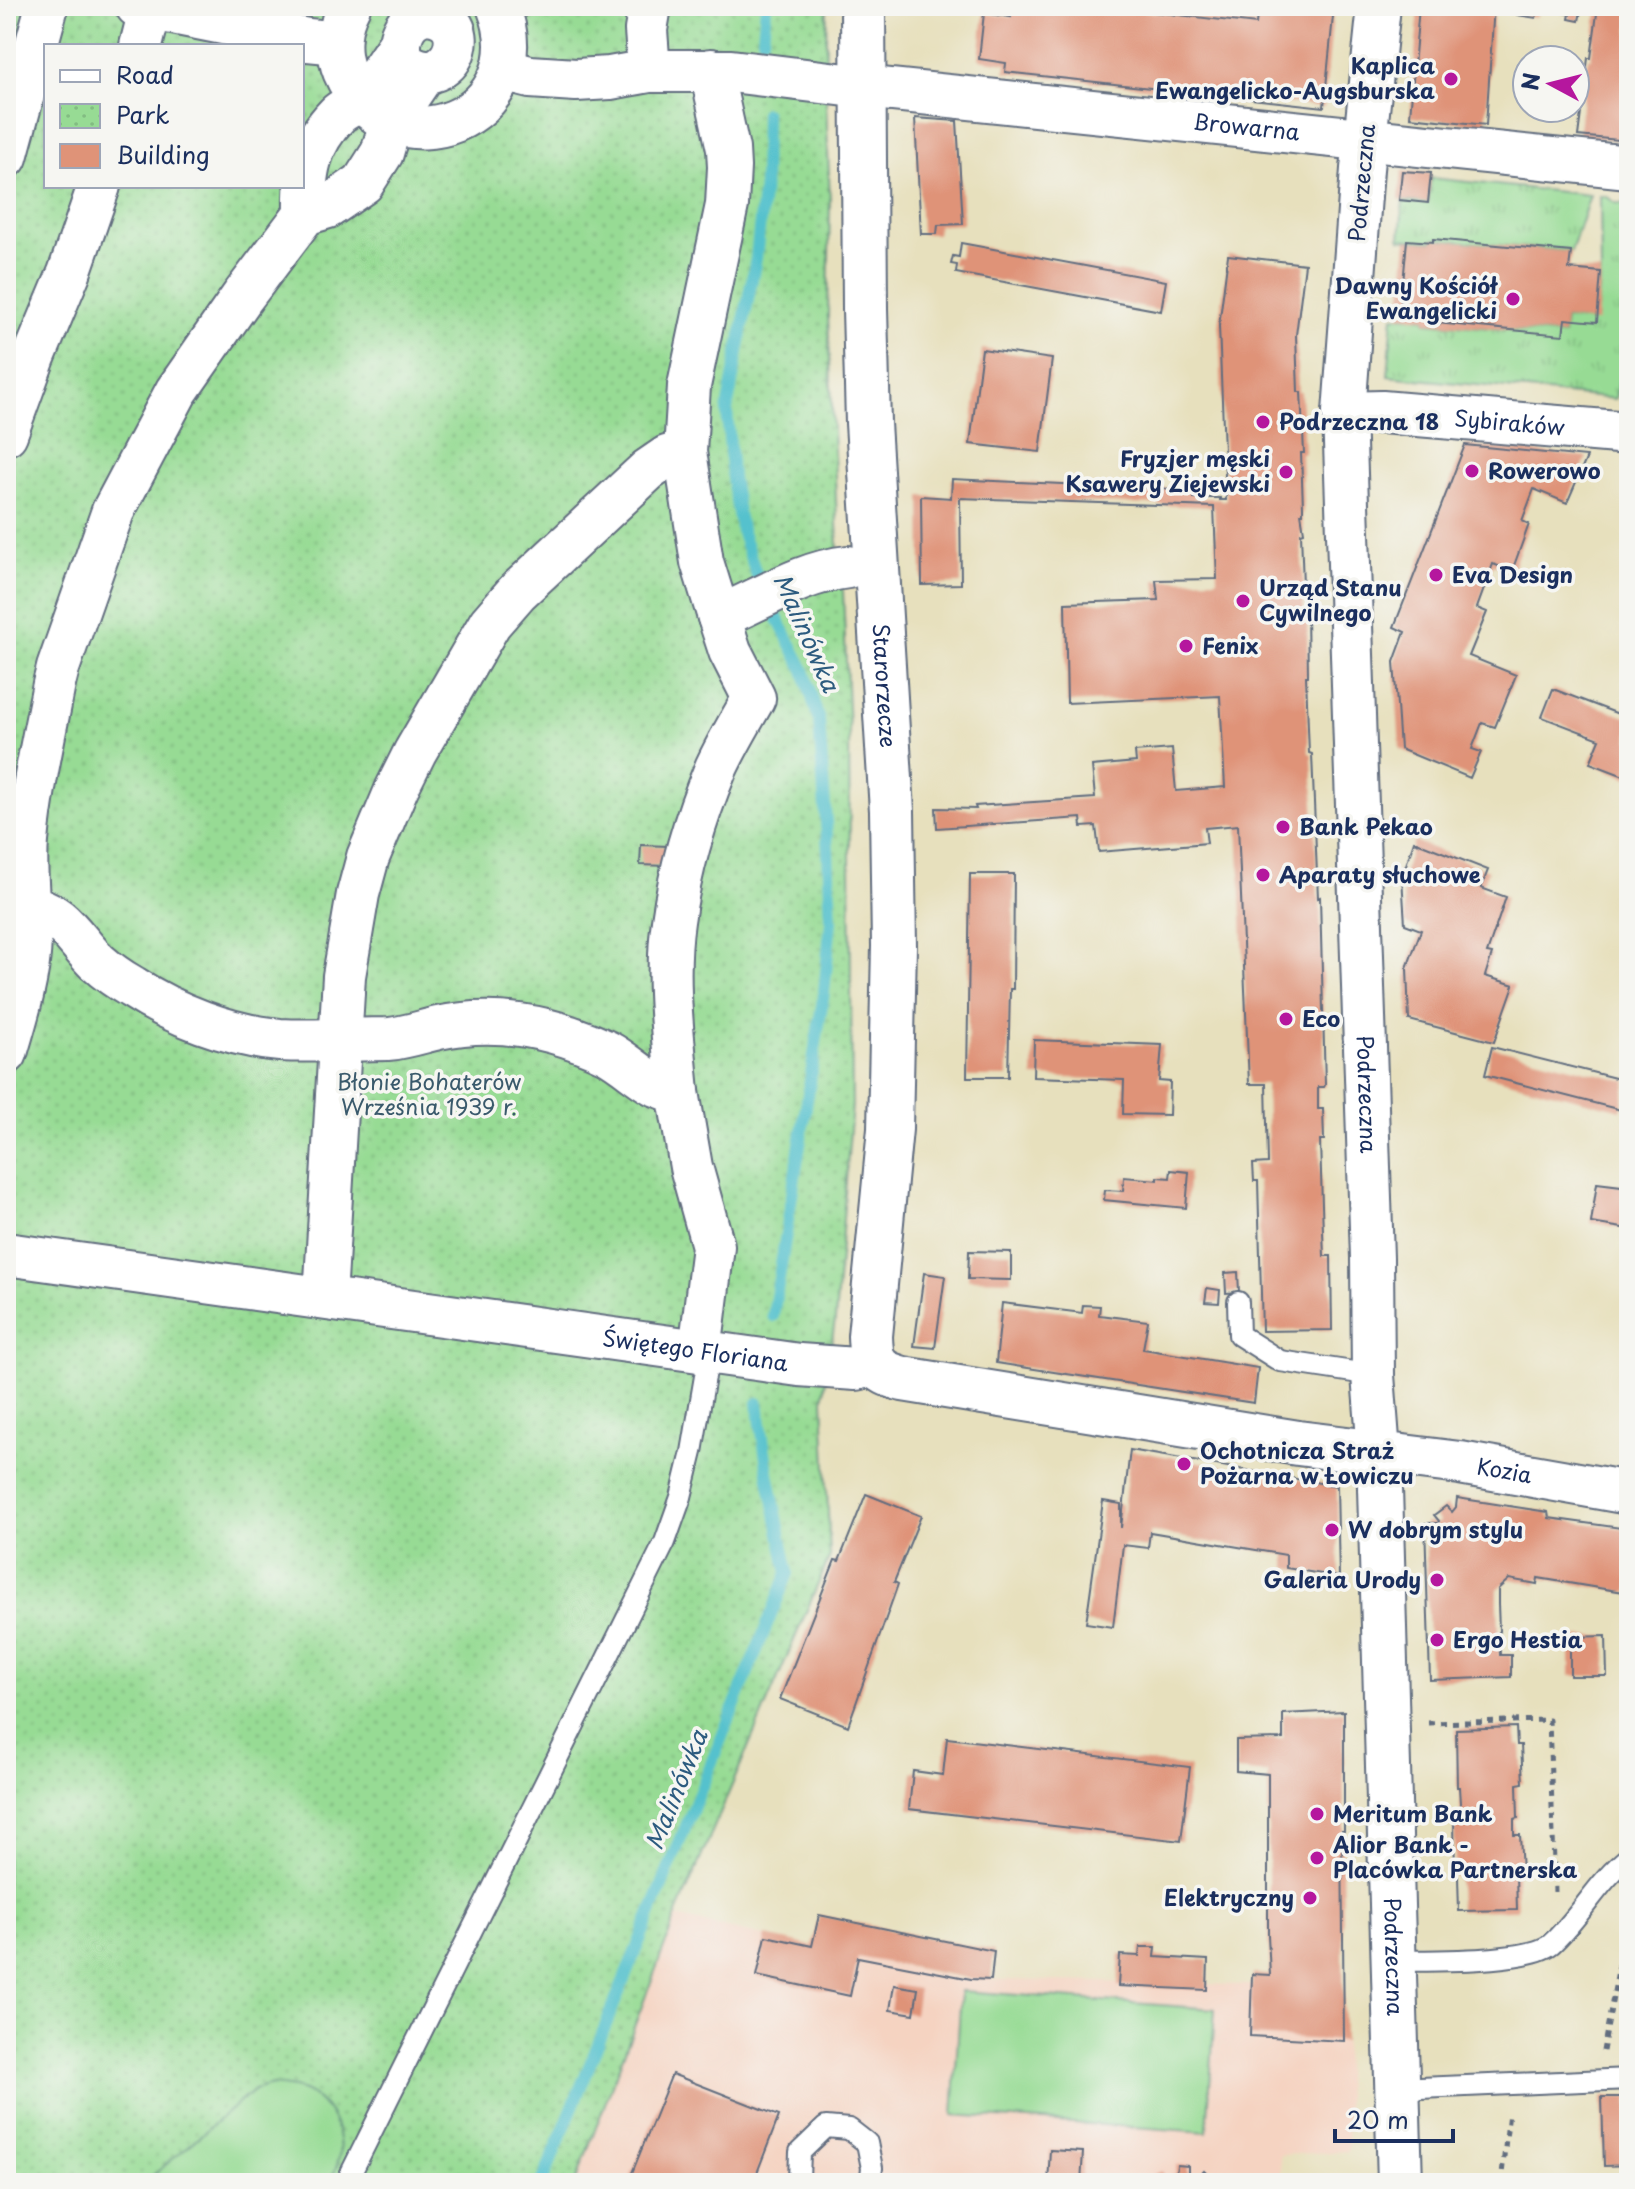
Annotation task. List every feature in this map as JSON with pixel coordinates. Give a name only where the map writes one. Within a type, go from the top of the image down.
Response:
[{"type":"street","points":[[6,157],[47,6]]},
{"type":"street","points":[[145,17],[296,38],[344,25],[341,64],[351,86],[376,110],[418,128],[445,125],[471,114],[490,95],[503,70],[507,47],[505,24],[498,6]]},
{"type":"street","points":[[649,71],[646,30],[650,6]]},
{"type":"street","name":"Starorzecze","points":[[863,6],[868,423],[892,811],[894,946],[890,1129],[870,1336],[870,1353],[875,1365]]},
{"type":"street","name":"Podrzeczna","points":[[1379,6],[1365,138],[1344,413],[1400,2183]]},
{"type":"street","points":[[6,1053],[17,1017],[30,939],[17,830],[36,781],[58,668],[113,511],[176,392],[305,214],[328,207],[363,183],[382,153],[376,110],[412,58],[436,70],[451,60],[456,45],[454,29],[445,12]]},
{"type":"street","name":"Browarna","points":[[503,70],[530,77],[576,80],[649,71],[711,70],[782,76],[1629,167]]},
{"type":"street","points":[[711,70],[728,149],[729,180],[727,205],[689,386],[685,452],[702,562],[750,603]]},
{"type":"street","points":[[305,214],[304,189],[309,157],[322,132],[339,112],[376,110]]},
{"type":"street","points":[[6,434],[69,273],[98,188]]},
{"type":"street","name":"Sybiraków","points":[[1344,413],[1382,412],[1629,433]]},
{"type":"street","points":[[325,1298],[344,976],[358,894],[368,857],[409,764],[490,623],[517,592],[648,470],[667,457],[685,452]]},
{"type":"street","points":[[717,1354],[713,1246],[691,1167],[672,1033],[673,920],[694,832],[717,768],[754,698],[730,651],[750,603],[812,574],[848,567]]},
{"type":"street","points":[[28,907],[48,911],[67,925],[98,963],[132,988],[212,1026],[280,1040],[407,1037],[475,1022],[514,1023],[557,1032],[585,1042],[611,1054],[654,1084],[678,1092]]},
{"type":"street","name":"Świętego Floriana","points":[[6,1254],[799,1365],[856,1369],[875,1365],[882,1372],[903,1379],[1298,1443],[1379,1453]]},
{"type":"street","name":"Kozia","points":[[1379,1453],[1460,1463],[1629,1493]]},
{"type":"lane","points":[[1238,1302],[1239,1335],[1280,1361],[1373,1375]]},
{"type":"lane","points":[[346,2183],[665,1542],[681,1497],[717,1354]]},
{"type":"lane","points":[[1393,1961],[1502,1958],[1547,1947],[1628,1857]]},
{"type":"lane","points":[[1397,2089],[1629,2079]]},
{"type":"lane","points":[[800,2183],[800,2152],[826,2127],[849,2129],[867,2143],[872,2168],[870,2183]]},
{"type":"path","points":[[1387,1724],[1549,1720],[1557,1938]]},
{"type":"path","points":[[1597,2080],[1626,1927],[1628,1857]]},
{"type":"path","points":[[1501,2183],[1512,2084]]},
{"type":"shaded area","points":[[676,1917],[963,1979],[1342,1987],[1348,2151],[1280,2155],[1281,2183],[576,2183]]},
{"type":"green space","name":"Błonie Bohaterów Września 1939 r.","points":[[17,6],[827,6],[828,315],[849,731],[852,1105],[835,1320],[823,1400],[830,1556],[676,1916],[575,2183],[6,2183],[6,48]]},
{"type":"green space","points":[[1431,178],[1590,195],[1571,252],[1434,239],[1433,242],[1400,239],[1403,201],[1428,203]]},
{"type":"green space","points":[[1600,196],[1616,203],[1629,204],[1629,342],[1615,399],[1388,376],[1393,316],[1563,335],[1565,319],[1596,321],[1601,272]]},
{"type":"green space","points":[[961,1991],[1215,2009],[1207,2132],[953,2115]]},
{"type":"green space","points":[[272,2085],[304,2091],[316,2098],[333,2119],[338,2132],[339,2159],[327,2183],[144,2183],[254,2090]]},
{"type":"building","points":[[1012,6],[1101,6],[1256,24],[1258,6],[1334,6],[1324,107],[1005,72],[1006,63],[979,59],[984,13],[1011,17]]},
{"type":"building","points":[[1419,6],[1494,6],[1486,125],[1410,117]]},
{"type":"building","points":[[1517,6],[1582,6],[1579,21],[1569,19],[1570,14],[1539,9],[1536,18],[1517,15]]},
{"type":"building","points":[[1598,6],[1629,6],[1629,141],[1578,136],[1580,124],[1591,124],[1591,58]]},
{"type":"building","points":[[915,118],[957,121],[963,224],[938,225],[937,234],[921,234]]},
{"type":"building","points":[[1402,171],[1431,173],[1428,203],[1399,200]]},
{"type":"building","name":"Dawny Kościół Ewangelicki","points":[[1433,239],[1571,252],[1569,269],[1601,272],[1597,322],[1565,319],[1563,335],[1426,322],[1426,318],[1400,316],[1407,240],[1433,242]]},
{"type":"building","points":[[961,243],[1166,281],[1161,311],[956,273],[957,265],[951,264],[953,256],[959,257]]},
{"type":"building","points":[[1228,255],[1305,264],[1296,335],[1304,453],[1301,453],[1304,532],[1301,533],[1304,610],[1307,611],[1309,753],[1312,754],[1320,897],[1325,1085],[1318,1087],[1318,1109],[1323,1109],[1324,1140],[1320,1140],[1324,1256],[1331,1256],[1332,1330],[1262,1331],[1258,1181],[1254,1181],[1253,1164],[1268,1163],[1266,1084],[1249,1084],[1238,825],[1205,828],[1207,843],[1099,852],[1096,826],[1082,827],[1081,818],[937,828],[936,808],[976,809],[975,806],[1095,798],[1092,766],[1136,762],[1135,752],[1172,749],[1176,791],[1225,787],[1220,696],[1067,703],[1065,603],[1158,600],[1156,580],[1217,579],[1214,507],[960,498],[961,584],[922,585],[921,496],[951,498],[952,479],[1194,490],[1194,498],[1226,500],[1219,326]]},
{"type":"building","points":[[982,349],[1052,359],[1040,452],[970,444]]},
{"type":"building","points":[[1465,445],[1587,457],[1567,503],[1534,489],[1522,521],[1529,524],[1512,571],[1493,564],[1477,608],[1487,612],[1469,656],[1516,675],[1495,727],[1482,723],[1472,749],[1481,752],[1470,778],[1400,749],[1394,662],[1405,632],[1394,627]]},
{"type":"building","points":[[1553,689],[1629,718],[1629,778],[1590,763],[1600,739],[1542,717]]},
{"type":"building","points":[[1414,841],[1488,870],[1481,888],[1506,897],[1487,953],[1492,954],[1485,976],[1514,985],[1494,1042],[1409,1020],[1407,968],[1421,930],[1405,924],[1402,877]]},
{"type":"building","points":[[641,845],[669,846],[668,866],[640,865]]},
{"type":"building","points":[[970,874],[1014,874],[1008,1077],[967,1077]]},
{"type":"building","points":[[1034,1040],[1162,1045],[1159,1081],[1170,1082],[1169,1115],[1123,1114],[1124,1080],[1033,1077]]},
{"type":"building","points":[[1492,1047],[1627,1081],[1621,1110],[1485,1075]]},
{"type":"building","points":[[1171,1170],[1189,1172],[1186,1208],[1104,1200],[1105,1190],[1123,1191],[1124,1177],[1158,1180],[1158,1177],[1170,1178]]},
{"type":"building","points":[[1597,1183],[1629,1187],[1629,1229],[1591,1223]]},
{"type":"building","points":[[969,1251],[1011,1252],[1011,1280],[968,1279]]},
{"type":"building","points":[[1238,1272],[1239,1292],[1226,1293],[1225,1273]]},
{"type":"building","points":[[924,1273],[945,1276],[935,1348],[914,1346]]},
{"type":"building","points":[[1207,1288],[1220,1290],[1219,1303],[1205,1302]]},
{"type":"building","points":[[1002,1303],[1082,1313],[1083,1305],[1100,1306],[1099,1315],[1148,1321],[1143,1349],[1258,1368],[1254,1403],[996,1363]]},
{"type":"building","points":[[1130,1450],[1337,1486],[1339,1577],[1286,1568],[1286,1555],[1150,1532],[1148,1548],[1123,1545],[1113,1627],[1086,1623],[1103,1501],[1121,1504],[1121,1528]]},
{"type":"building","points":[[866,1494],[921,1516],[894,1582],[898,1584],[848,1726],[780,1699],[835,1560],[839,1561]]},
{"type":"building","points":[[1457,1498],[1548,1512],[1549,1518],[1629,1529],[1629,1593],[1538,1578],[1537,1584],[1509,1579],[1498,1589],[1498,1604],[1500,1655],[1511,1655],[1511,1677],[1430,1680],[1425,1523],[1438,1523],[1434,1515],[1446,1506],[1452,1512]]},
{"type":"building","points":[[1606,1636],[1607,1676],[1570,1676],[1570,1637]]},
{"type":"building","points":[[1344,1711],[1344,2041],[1250,2036],[1252,1974],[1270,1975],[1268,1774],[1236,1771],[1236,1740],[1283,1739],[1283,1714]]},
{"type":"building","points":[[1516,1727],[1517,1745],[1521,1745],[1523,1783],[1517,1784],[1518,1818],[1514,1819],[1514,1835],[1520,1835],[1522,1873],[1516,1873],[1517,1910],[1459,1911],[1454,1819],[1461,1819],[1456,1729]]},
{"type":"building","points":[[947,1738],[1190,1767],[1181,1841],[909,1809],[913,1771],[943,1775]]},
{"type":"building","points":[[819,1915],[994,1951],[991,1980],[971,1979],[858,1957],[850,1996],[757,1976],[766,1936],[812,1946]]},
{"type":"building","points":[[1140,1947],[1156,1947],[1155,1957],[1208,1960],[1207,1990],[1118,1986],[1120,1955],[1139,1956]]},
{"type":"building","points":[[894,1985],[918,1989],[914,2014],[890,2010]]},
{"type":"building","points":[[672,2074],[779,2116],[753,2183],[628,2183]]},
{"type":"building","points":[[1602,2097],[1629,2097],[1629,2165],[1604,2166]]},
{"type":"building","points":[[1050,2150],[1083,2152],[1081,2183],[1048,2183]]},
{"type":"building","points":[[1177,2165],[1188,2166],[1188,2175],[1198,2177],[1204,2171],[1211,2178],[1208,2183],[1157,2183],[1152,2175],[1161,2171],[1164,2178],[1176,2174]]},
{"type":"waterway","name":"Malinówka","points":[[763,38],[766,6]]},
{"type":"waterway","name":"Malinówka","points":[[765,113],[764,185],[756,258],[727,410],[732,478],[741,530],[759,582],[804,670],[819,721],[831,921],[824,992],[773,1316]]},
{"type":"waterway","name":"Malinówka","points":[[542,2183],[788,1573],[758,1403]]},
{"type":"place","name":"Kaplica Ewangelicko-Augsburska","points":[[1451,79]]},
{"type":"place","name":"Dawny Kościół Ewangelicki","points":[[1513,299]]},
{"type":"place","name":"Podrzeczna 18","points":[[1263,422]]},
{"type":"place","name":"Rowerowo","points":[[1472,471]]},
{"type":"place","name":"Fryzjer męski Ksawery Ziejewski","points":[[1286,472]]},
{"type":"place","name":"Eva Design","points":[[1436,575]]},
{"type":"place","name":"Urząd Stanu Cywilnego","points":[[1243,601]]},
{"type":"place","name":"Fenix","points":[[1186,646]]},
{"type":"place","name":"Bank Pekao","points":[[1283,827]]},
{"type":"place","name":"Aparaty słuchowe","points":[[1263,875]]},
{"type":"place","name":"Eco","points":[[1286,1019]]},
{"type":"place","name":"Ochotnicza Straż Pożarna w Łowiczu","points":[[1184,1464]]},
{"type":"place","name":"W dobrym stylu","points":[[1332,1530]]},
{"type":"place","name":"Galeria Urody","points":[[1437,1580]]},
{"type":"place","name":"Ergo Hestia","points":[[1437,1640]]},
{"type":"place","name":"Meritum Bank","points":[[1317,1814]]},
{"type":"place","name":"Alior Bank - Placówka Partnerska","points":[[1317,1858]]},
{"type":"place","name":"Elektryczny","points":[[1310,1898]]}]
